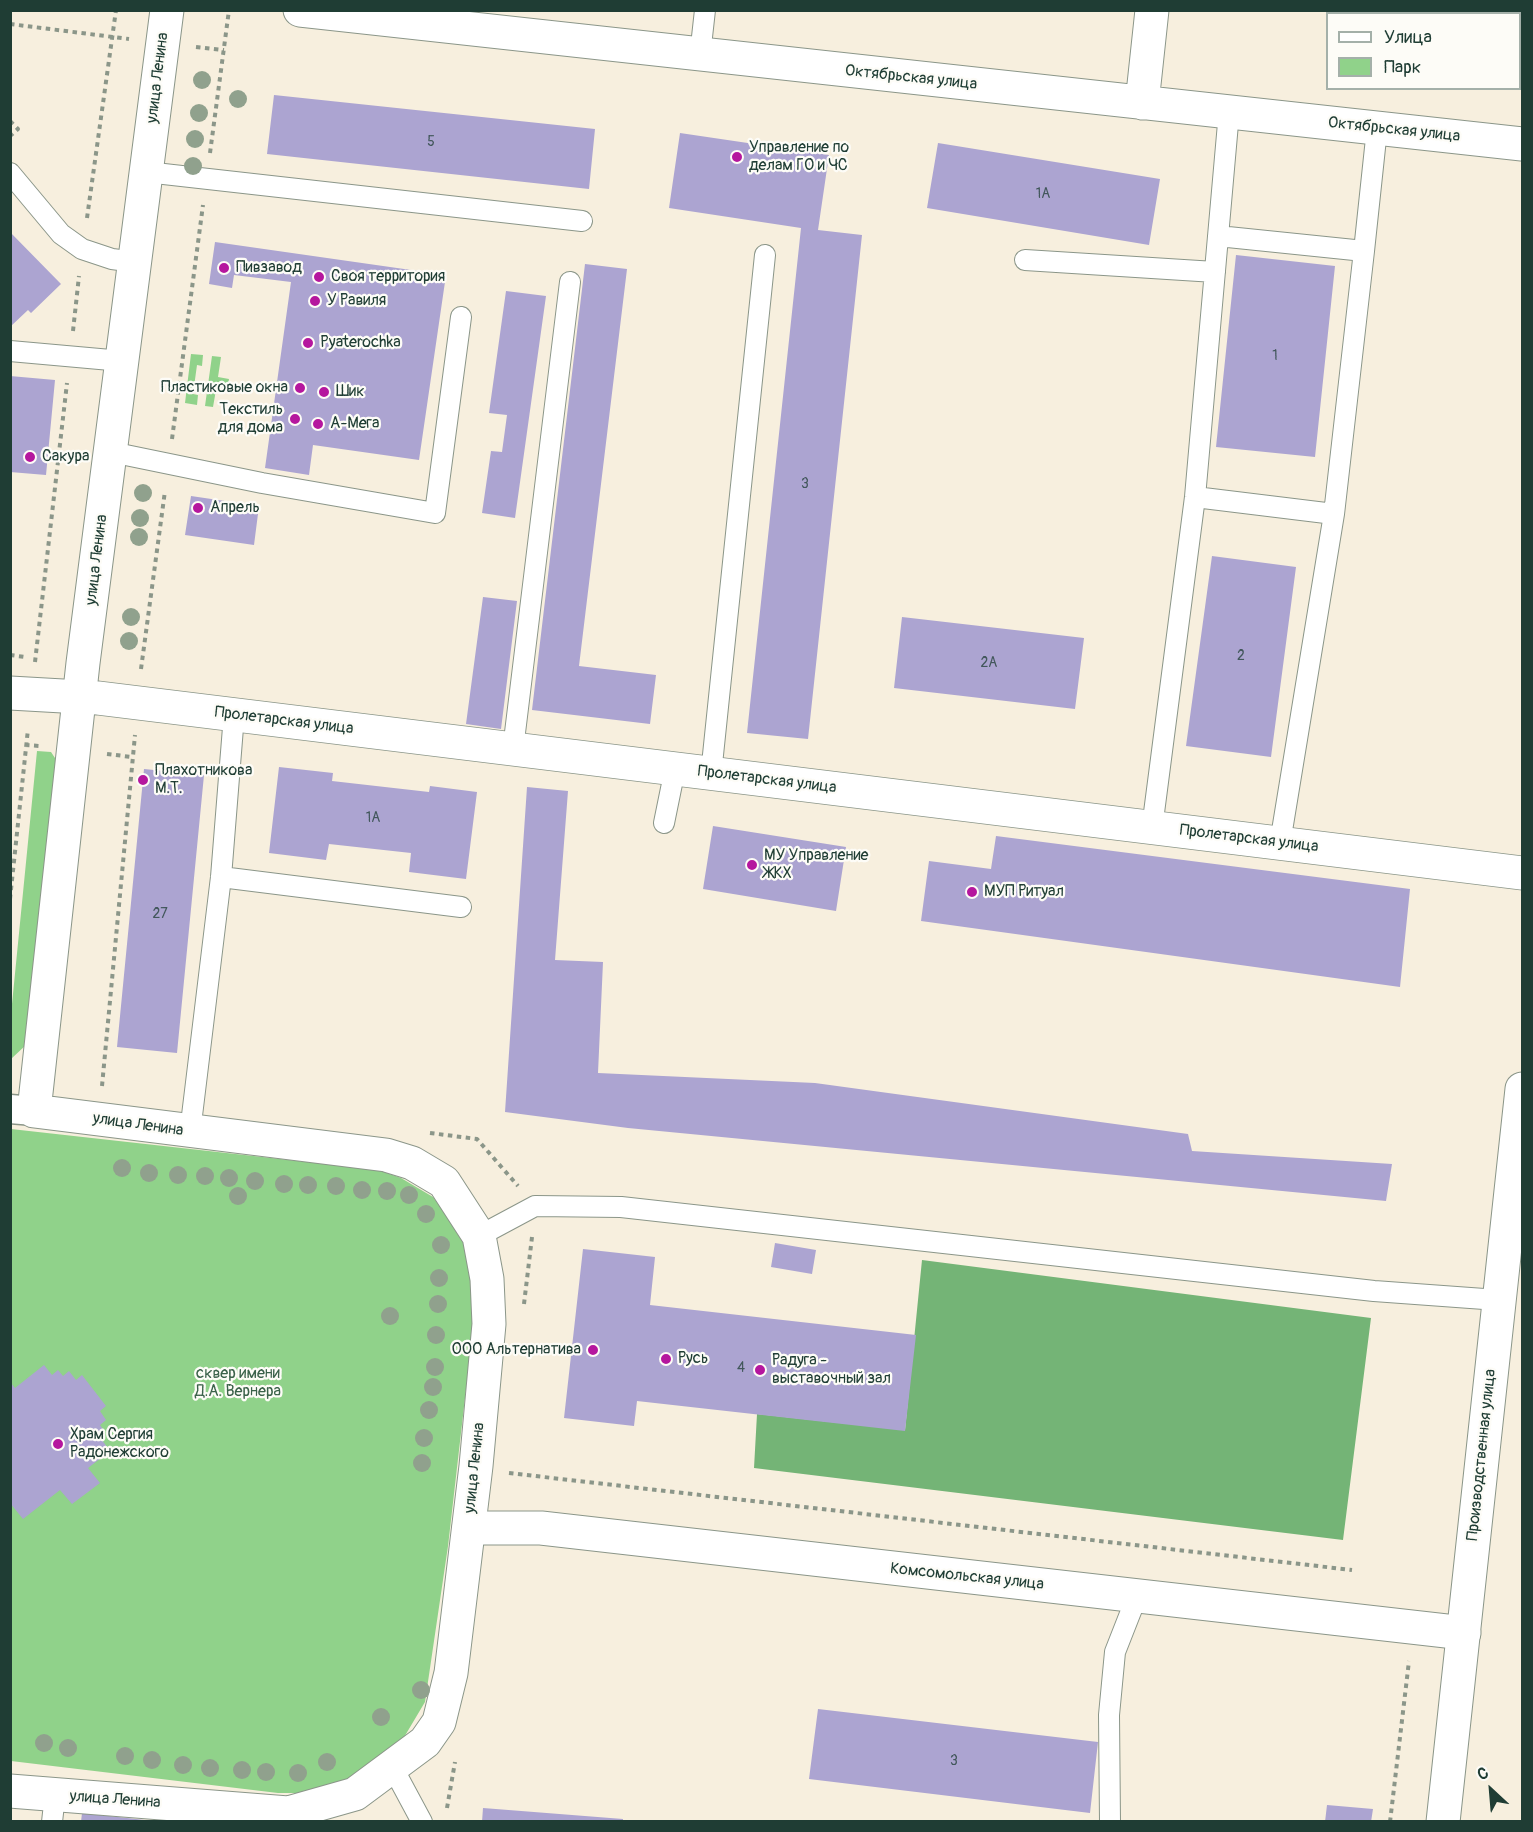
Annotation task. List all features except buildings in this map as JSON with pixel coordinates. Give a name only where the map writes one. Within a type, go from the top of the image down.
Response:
[{"type":"street","name":"улица Ленина","points":[[10,1791],[53,1808],[288,1813],[355,1794],[425,1742],[439,1722],[451,1673],[469,1527],[489,1324],[487,1279],[479,1236],[444,1182],[412,1162],[386,1155],[22,1110],[79,699],[167,10]]},
{"type":"street","name":"Октябрьская улица","points":[[300,10],[371,14],[700,54],[1522,144]]},
{"type":"street","points":[[1142,103],[1152,10]]},
{"type":"street","name":"Пролетарская улица","points":[[21,694],[79,699],[98,698],[1522,873]]},
{"type":"street","name":"Производственная улица","points":[[1443,1821],[1522,1089]]},
{"type":"street","name":"Комсомольская улица","points":[[469,1527],[541,1528],[1464,1633]]},
{"type":"lane","points":[[700,54],[705,10]]},
{"type":"lane","points":[[1152,828],[1195,497],[1229,112]]},
{"type":"lane","points":[[1280,843],[1334,514],[1377,129]]},
{"type":"lane","points":[[146,172],[582,221]]},
{"type":"lane","points":[[10,173],[61,234],[82,249],[112,260],[135,262]]},
{"type":"lane","points":[[1218,236],[1364,251]]},
{"type":"lane","points":[[711,774],[765,255]]},
{"type":"lane","points":[[1025,260],[1215,272]]},
{"type":"lane","points":[[513,749],[570,282]]},
{"type":"lane","points":[[111,452],[262,483],[435,513],[461,317]]},
{"type":"lane","points":[[10,351],[122,361]]},
{"type":"lane","points":[[1195,497],[1334,514]]},
{"type":"lane","points":[[190,1132],[221,877],[234,715]]},
{"type":"lane","points":[[664,823],[675,769]]},
{"type":"lane","points":[[221,877],[461,907]]},
{"type":"lane","points":[[479,1236],[536,1206],[621,1207],[1374,1292],[1498,1300]]},
{"type":"lane","points":[[1110,1821],[1108,1715],[1115,1652],[1137,1596]]},
{"type":"lane","points":[[393,1768],[422,1821]]},
{"type":"path","points":[[141,669],[229,10]]},
{"type":"path","points":[[10,24],[224,50]]},
{"type":"path","points":[[10,121],[18,129],[10,135]]},
{"type":"path","points":[[10,899],[21,694]]},
{"type":"path","points":[[101,1090],[138,703]]},
{"type":"path","points":[[418,1131],[477,1139],[536,1206],[524,1310]]},
{"type":"path","points":[[505,1473],[1352,1570]]},
{"type":"path","points":[[1390,1821],[1413,1628]]},
{"type":"path","points":[[445,1817],[455,1759]]},
{"type":"green space","points":[[191,354],[203,355],[202,366],[197,365],[193,394],[198,395],[197,405],[185,403]]},
{"type":"green space","points":[[212,356],[221,357],[218,377],[229,379],[227,391],[216,390],[213,407],[205,406]]},
{"type":"green space","points":[[37,751],[51,752],[57,761],[26,1045],[11,1059],[11,1014]]},
{"type":"green space","name":"сквер имени Д.А. Вернера","points":[[11,1129],[379,1170],[401,1178],[433,1197],[464,1238],[475,1281],[472,1337],[448,1546],[425,1702],[403,1739],[362,1774],[303,1793],[278,1793],[11,1761]]},
{"type":"green space","points":[[922,1260],[1371,1318],[1343,1540],[754,1468],[757,1414],[905,1430]]},
{"type":"place","name":"Управление по делам ГО и ЧС","points":[[737,157]]},
{"type":"place","name":"Пивзавод","points":[[224,268]]},
{"type":"place","name":"Своя территория","points":[[319,277]]},
{"type":"place","name":"У Равиля","points":[[315,301]]},
{"type":"place","name":"Pyaterochka","points":[[308,343]]},
{"type":"place","name":"Пластиковые окна","points":[[300,388]]},
{"type":"place","name":"Шик","points":[[324,392]]},
{"type":"place","name":"Текстиль для дома","points":[[295,419]]},
{"type":"place","name":"А-Мега","points":[[318,424]]},
{"type":"place","name":"Сакура","points":[[30,457]]},
{"type":"place","name":"Апрель","points":[[198,508]]},
{"type":"place","name":"Плахотникова М.Т.","points":[[143,780]]},
{"type":"place","name":"МУ Управление ЖКХ","points":[[752,865]]},
{"type":"place","name":"МУП Ритуал","points":[[972,892]]},
{"type":"place","name":"ООО Альтернатива","points":[[593,1350]]},
{"type":"place","name":"Русь","points":[[666,1359]]},
{"type":"place","name":"Радуга - выставочный зал","points":[[760,1370]]},
{"type":"place","name":"Храм Сергия Радонежского","points":[[58,1444]]}]
